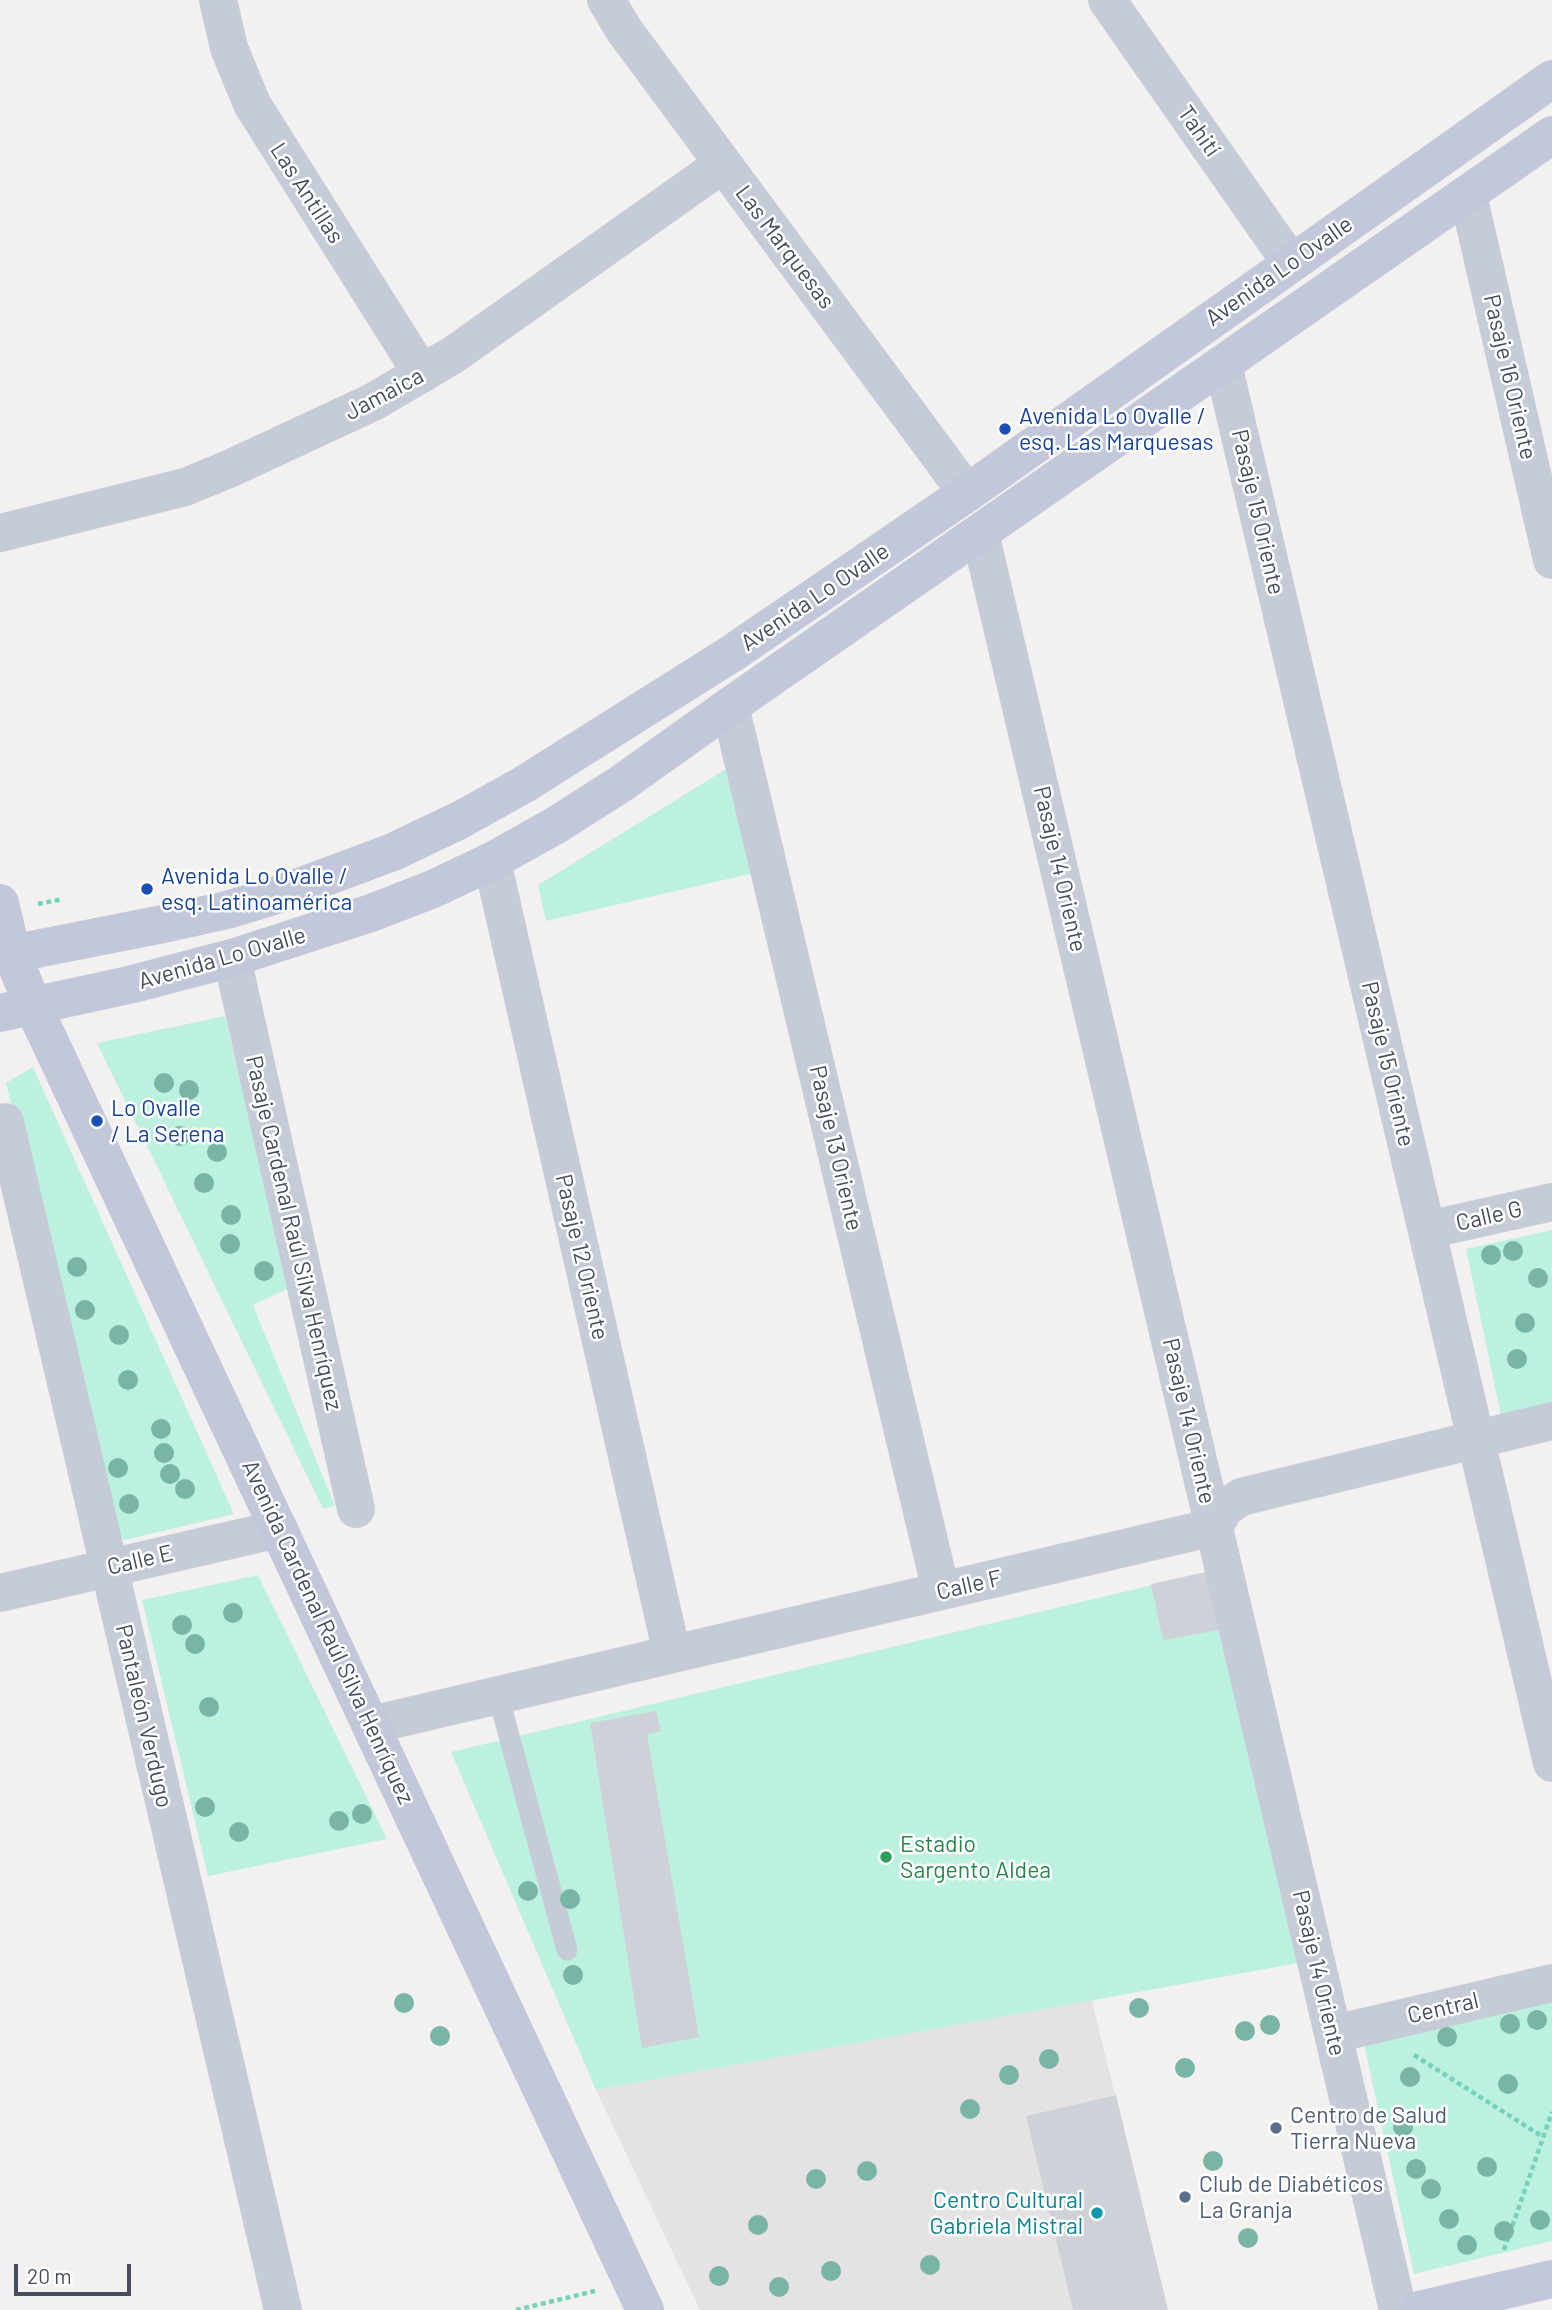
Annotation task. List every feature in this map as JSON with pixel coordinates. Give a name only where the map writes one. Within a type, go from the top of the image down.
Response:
[{"type":"main road","name":"Avenida Lo Ovalle","points":[[6,955],[227,910],[284,893],[393,852],[460,820],[523,785],[719,662],[967,493],[1552,79]]},
{"type":"main road","name":"Avenida Lo Ovalle","points":[[16,1010],[133,984],[232,958],[371,913],[433,889],[492,861],[558,824],[622,783],[1552,135]]},
{"type":"main road","name":"Avenida Cardenal Raúl Silva Henríquez","points":[[0,903],[16,1010],[279,1529],[645,2310]]},
{"type":"main road","points":[[1419,2310],[1552,2278]]},
{"type":"street","name":"Las Antillas","points":[[218,0],[229,48],[252,104],[422,374]]},
{"type":"street","name":"Las Marquesas","points":[[606,0],[614,16],[967,493]]},
{"type":"street","name":"Tahití","points":[[1107,0],[1291,262]]},
{"type":"street","name":"Jamaica","points":[[0,533],[185,487],[373,402],[453,355],[723,164]]},
{"type":"street","name":"Pasaje 16 Oriente","points":[[1468,195],[1552,560]]},
{"type":"street","name":"Pasaje 15 Oriente","points":[[1223,364],[1552,1763]]},
{"type":"street","name":"Pasaje 14 Oriente","points":[[981,533],[1214,1527],[1350,2030],[1398,2310]]},
{"type":"street","name":"Pasaje 13 Oriente","points":[[730,706],[941,1591]]},
{"type":"street","name":"Pasaje 12 Oriente","points":[[492,861],[672,1654]]},
{"type":"street","name":"Pasaje Cardenal Raúl Silva Henríquez","points":[[232,958],[356,1509]]},
{"type":"street","name":"Pantaleón Verdugo","points":[[5,1122],[283,2310]]},
{"type":"street","name":"Calle G","points":[[1427,1230],[1552,1202]]},
{"type":"street","points":[[1214,1527],[1224,1509],[1241,1497],[1552,1421]]},
{"type":"street","name":"Calle F","points":[[371,1725],[1214,1527]]},
{"type":"street","name":"Calle E","points":[[0,1593],[279,1529]]},
{"type":"street","name":"Central","points":[[1350,2030],[1552,1983]]},
{"type":"lane","points":[[498,1695],[567,1950]]},
{"type":"path","points":[[1350,2030],[1544,2137]]},
{"type":"path","points":[[1489,2293],[1552,2112]]},
{"type":"path","points":[[516,2310],[606,2288]]},
{"type":"shaded area","points":[[1092,2000],[1115,2095],[1027,2116],[1073,2310],[700,2310],[596,2090]]},
{"type":"green space","points":[[731,766],[754,873],[546,921],[538,885]]},
{"type":"green space","points":[[225,1016],[289,1288],[253,1305],[335,1506],[323,1509],[97,1043]]},
{"type":"green space","points":[[33,1067],[234,1514],[125,1540],[115,1534],[6,1083]]},
{"type":"green space","points":[[1552,1230],[1552,1405],[1501,1416],[1466,1249]]},
{"type":"green space","name":"Estadio Sargento Aldea","points":[[1211,1571],[1299,1963],[596,2090],[451,1752]]},
{"type":"green space","points":[[258,1575],[387,1839],[208,1876],[142,1600]]},
{"type":"green space","points":[[1552,2001],[1552,2241],[1414,2274],[1364,2044]]},
{"type":"building","points":[[1211,1571],[1225,1629],[1163,1640],[1151,1584]]},
{"type":"building","points":[[656,1711],[661,1731],[647,1734],[699,2037],[642,2048],[590,1723]]},
{"type":"building","name":"Centro Cultural Gabriela Mistral","points":[[1116,2095],[1168,2310],[1073,2310],[1026,2116]]},
{"type":"place","name":"Avenida Lo Ovalle / esq. Las Marquesas","points":[[1005,429]]},
{"type":"place","name":"Avenida Lo Ovalle / esq. Latinoamérica","points":[[147,889]]},
{"type":"place","name":"Lo Ovalle / La Serena","points":[[97,1121]]},
{"type":"place","name":"Estadio Sargento Aldea","points":[[886,1857]]},
{"type":"place","name":"Centro de Salud Tierra Nueva","points":[[1276,2128]]},
{"type":"place","name":"Club de Diabéticos La Granja","points":[[1185,2197]]},
{"type":"place","name":"Centro Cultural Gabriela Mistral","points":[[1097,2213]]}]
